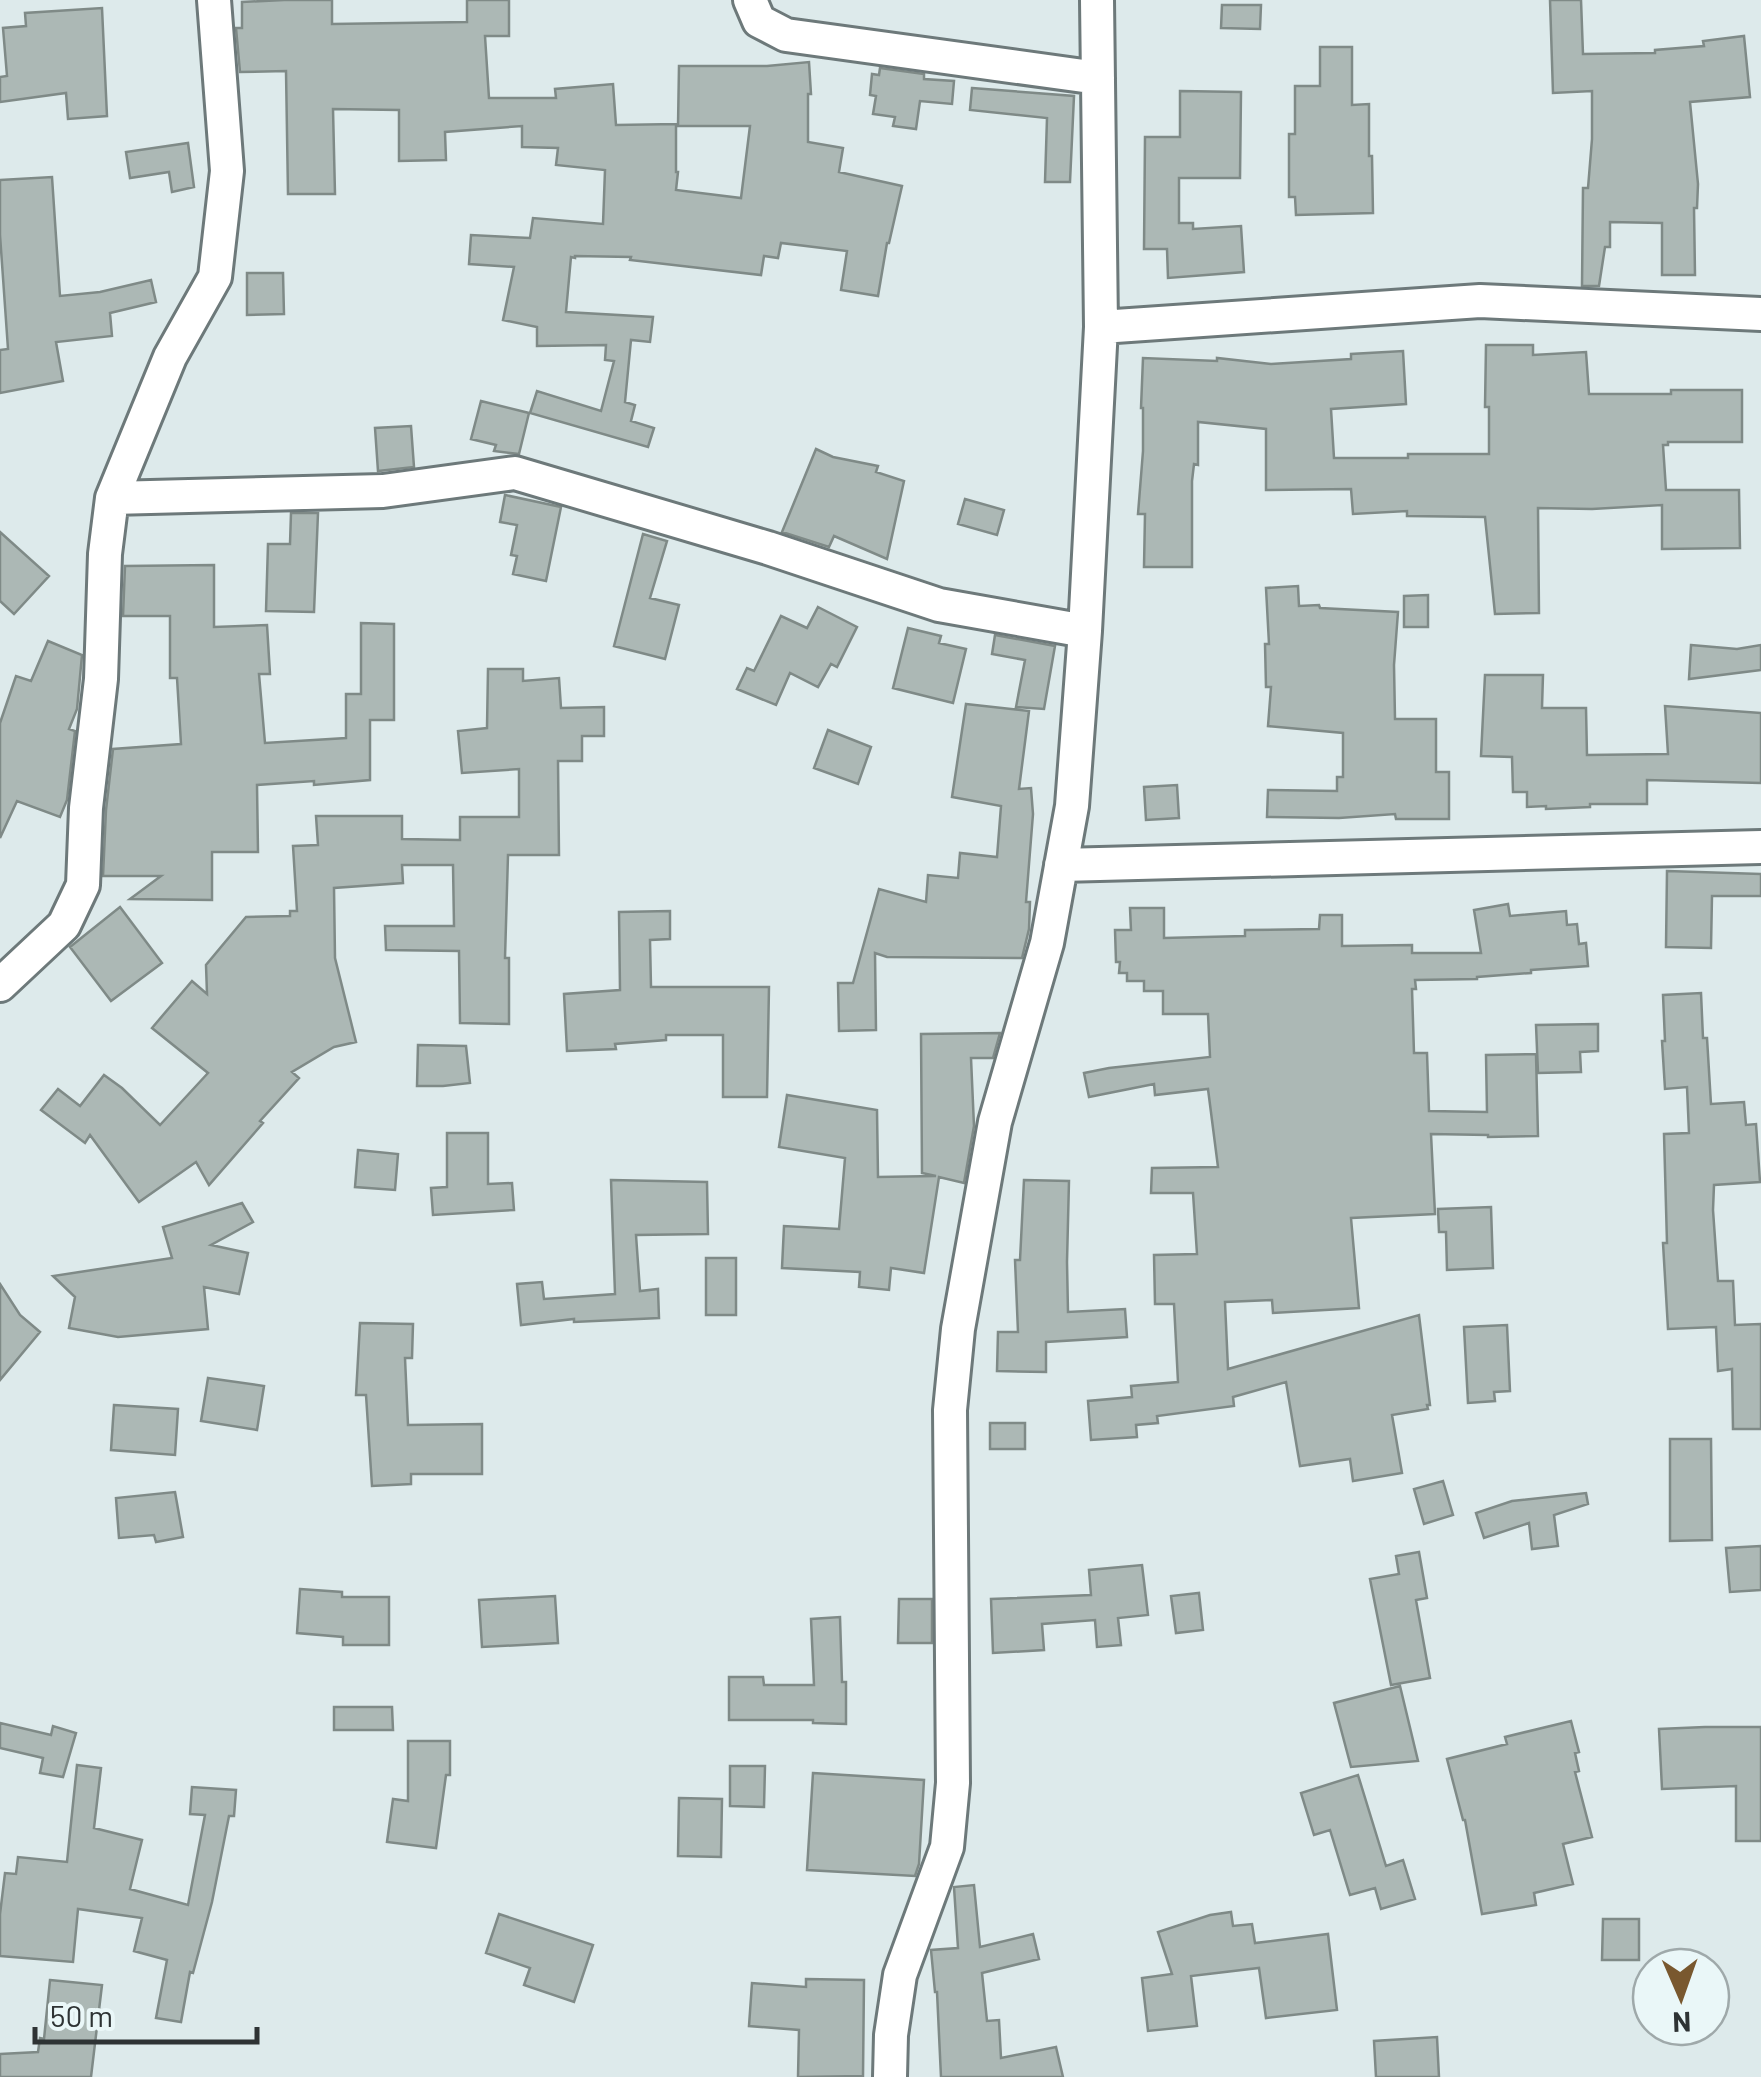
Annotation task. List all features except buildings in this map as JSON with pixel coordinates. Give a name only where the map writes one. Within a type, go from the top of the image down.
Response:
[{"type":"street","points":[[0,985],[64,926],[82,885],[86,808],[101,679],[105,554],[112,498],[170,358],[215,277],[226,170],[214,0]]},
{"type":"street","points":[[750,0],[759,21],[786,35],[1098,78]]},
{"type":"street","points":[[890,2077],[890,2035],[900,1975],[946,1847],[953,1783],[950,1410],[958,1330],[995,1122],[1047,942],[1072,806],[1101,327],[1097,0]]},
{"type":"street","points":[[1101,327],[1480,301],[1761,314]]},
{"type":"street","points":[[112,498],[383,490],[515,473],[940,604],[1085,631]]},
{"type":"street","points":[[1061,865],[1761,847]]}]
